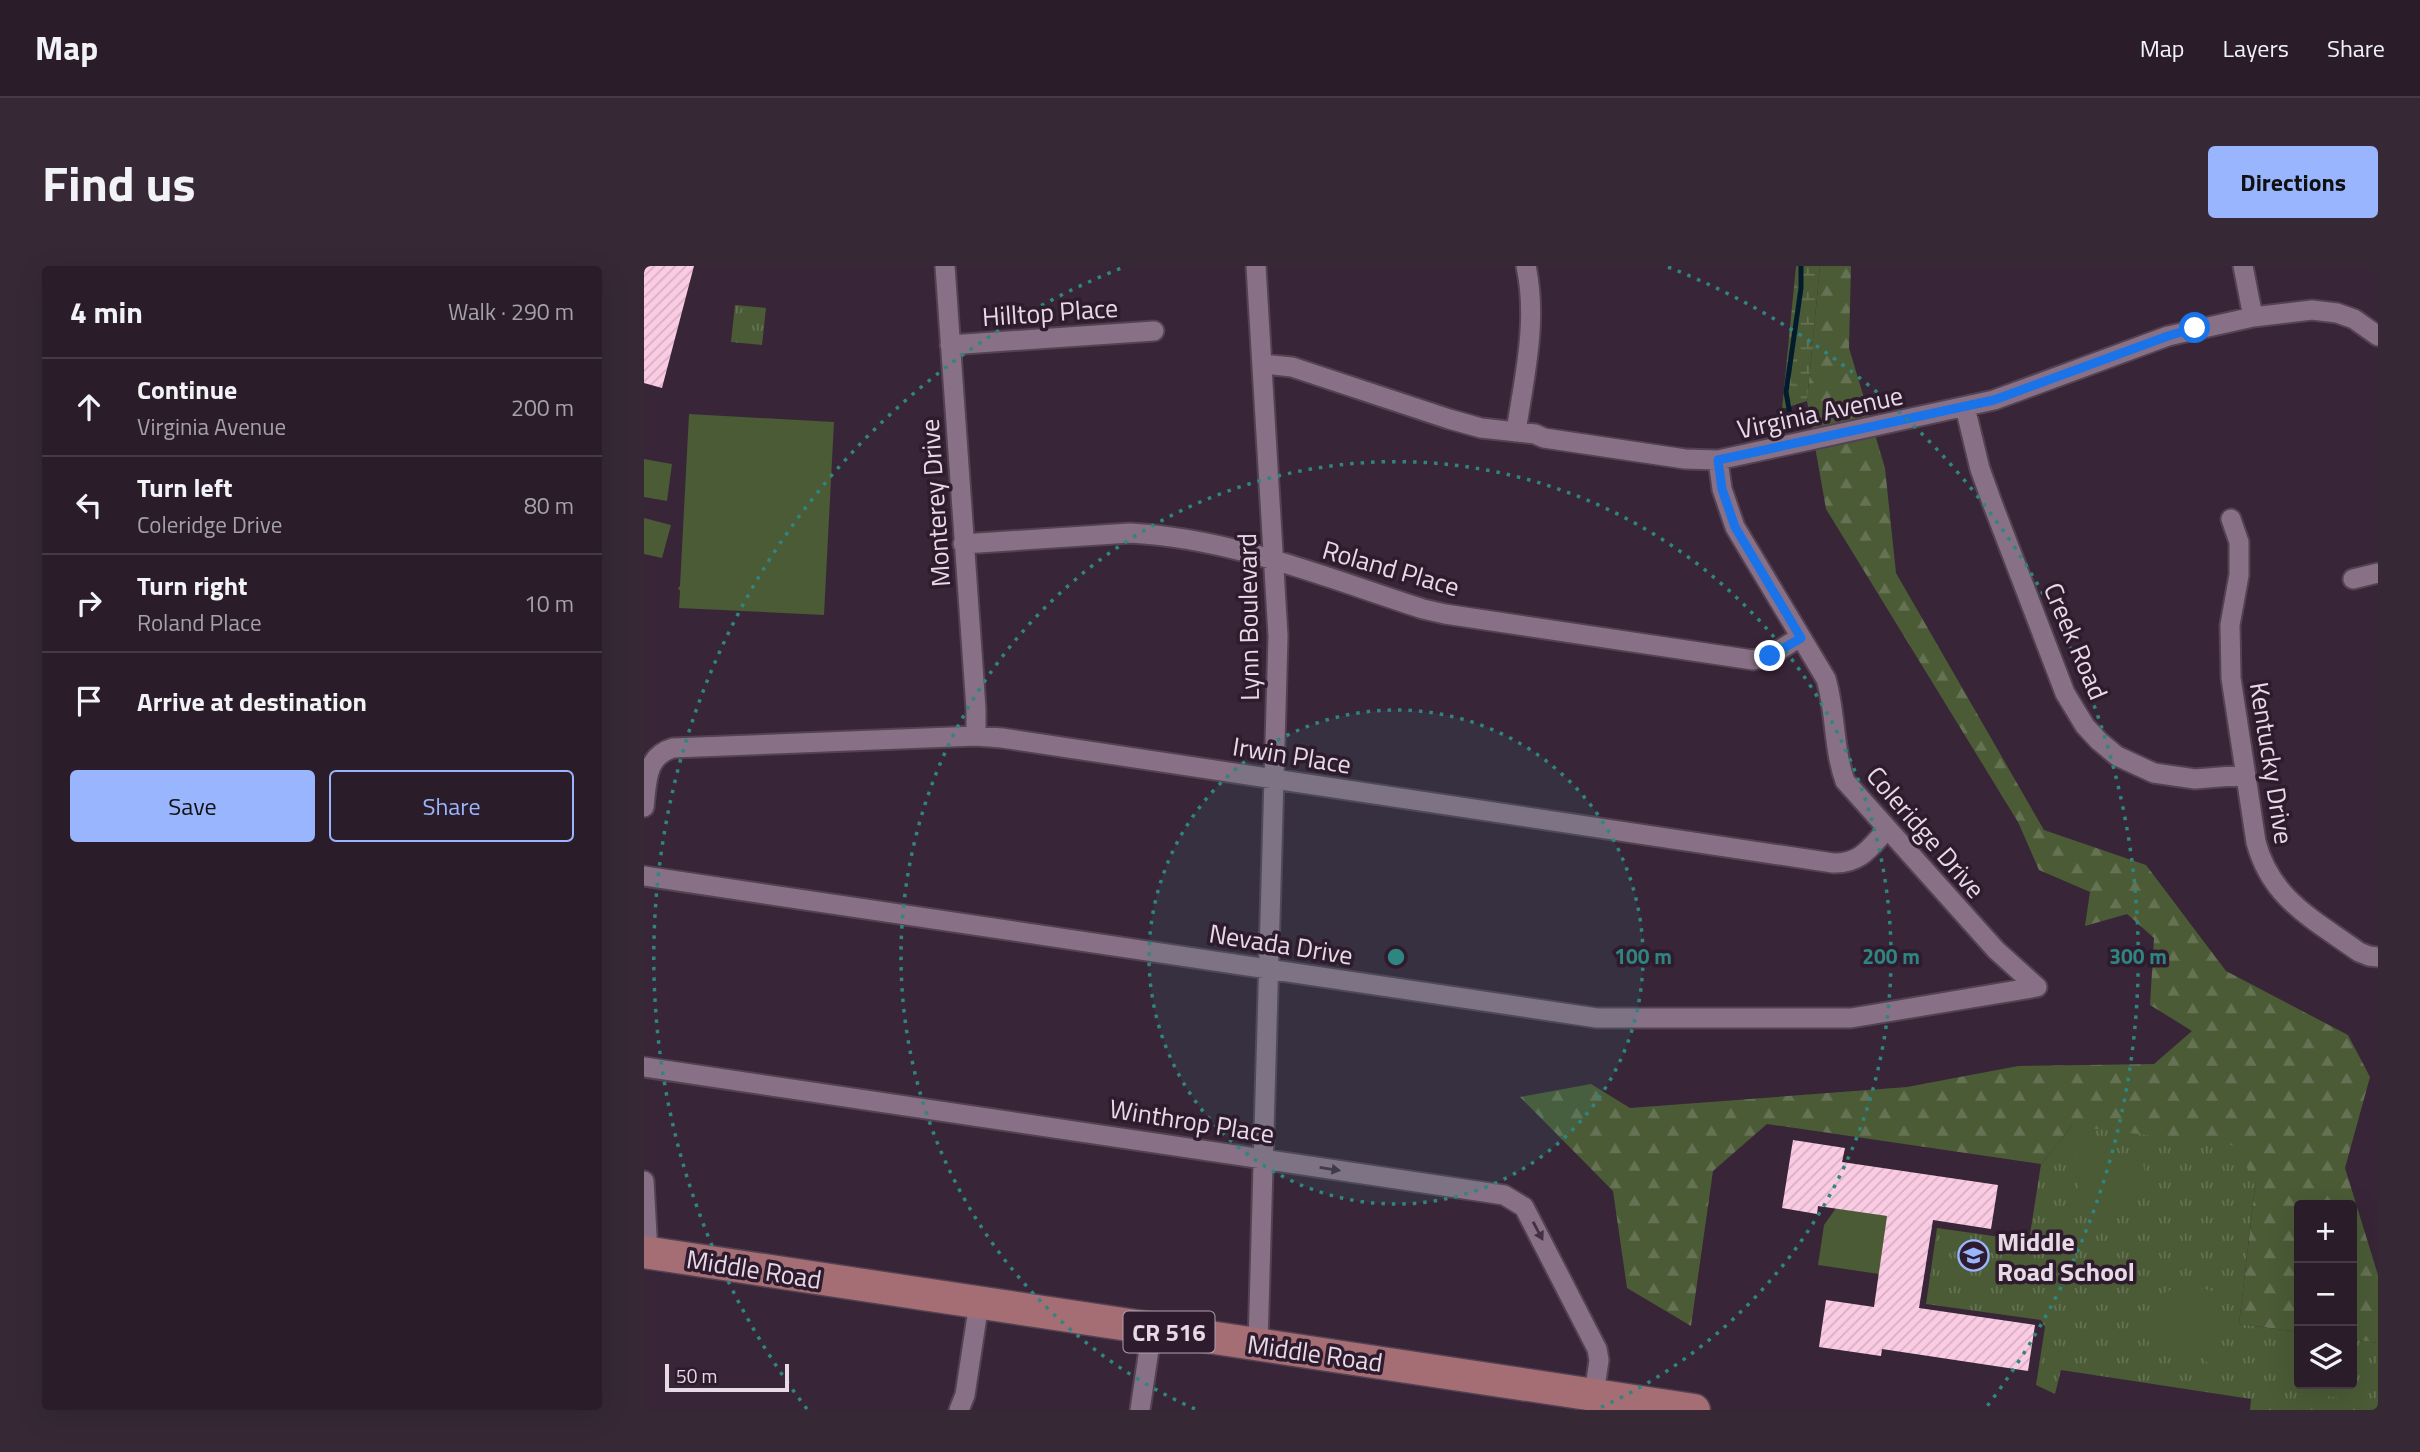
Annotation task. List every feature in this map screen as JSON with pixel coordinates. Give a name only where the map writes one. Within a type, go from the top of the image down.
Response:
[{"type":"main road","name":"Middle Road","points":[[646,1253],[1694,1410]]},
{"type":"street","name":"Monterey Drive","points":[[945,266],[976,736]]},
{"type":"street","name":"Lynn Boulevard","points":[[1256,266],[1278,636],[1258,1344]]},
{"type":"street","points":[[1516,432],[1531,327],[1526,266]]},
{"type":"street","points":[[2243,266],[2253,317]]},
{"type":"street","name":"Virginia Avenue","points":[[1262,364],[1292,367],[1481,428],[1685,459],[1718,460],[2012,395],[2168,336],[2253,317],[2312,310],[2337,313],[2354,318],[2378,336]]},
{"type":"street","name":"Hilltop Place","points":[[950,345],[1154,331]]},
{"type":"street","name":"Creek Road","points":[[1965,407],[1980,468],[1993,505],[2065,693],[2085,726],[2117,756],[2154,773],[2195,779],[2245,775]]},
{"type":"street","name":"Coleridge Drive","points":[[1718,460],[1722,489],[1735,527],[1821,669],[1830,694],[1839,765],[1844,780],[1996,950],[2038,987]]},
{"type":"street","name":"Kentucky Drive","points":[[2231,519],[2239,542],[2239,575],[2230,625],[2231,678],[2256,842],[2264,866],[2274,884],[2289,901],[2359,952],[2378,957]]},
{"type":"street","name":"Roland Place","points":[[963,544],[1130,533],[1153,534],[1238,549],[1444,614],[1754,660],[1770,656],[1801,638]]},
{"type":"street","points":[[2353,579],[2378,573]]},
{"type":"street","name":"Irwin Place","points":[[644,807],[653,760],[662,751],[673,748],[976,736],[1833,863],[1855,860],[1868,850],[1886,829]]},
{"type":"street","name":"Nevada Drive","points":[[644,876],[1597,1018],[1851,1018],[2038,987]]},
{"type":"street","name":"Winthrop Place","points":[[644,1067],[1263,1158],[1513,1198],[1524,1206],[1536,1227],[1597,1349],[1599,1360],[1594,1395]]},
{"type":"street","points":[[644,1181],[646,1253]]},
{"type":"street","points":[[959,1410],[965,1395],[979,1303]]},
{"type":"street","points":[[1140,1410],[1152,1329]]},
{"type":"green space","points":[[1796,266],[1820,266],[1807,401],[1782,409]]},
{"type":"green space","points":[[1820,266],[1851,266],[1849,348],[1885,468],[1896,573],[2044,830],[2146,865],[2226,971],[2348,1035],[2370,1077],[2345,1168],[2355,1200],[2294,1200],[2294,1331],[2239,1324],[2255,1187],[2072,1126],[2041,1164],[1767,1124],[1713,1171],[1691,1326],[1627,1288],[1613,1191],[1520,1097],[1591,1084],[1630,1108],[1907,1087],[2018,1066],[2154,1064],[2192,1031],[2150,1005],[2154,938],[2127,914],[2085,926],[2090,892],[2039,870],[2018,822],[1826,509],[1807,401]]},
{"type":"green space","points":[[735,305],[766,308],[762,345],[731,342]]},
{"type":"green space","points":[[689,414],[834,422],[824,615],[679,608]]},
{"type":"green space","points":[[644,459],[672,464],[667,501],[644,497]]},
{"type":"green space","points":[[644,518],[671,525],[662,558],[644,554]]},
{"type":"green space","points":[[2072,1126],[2238,1146],[2255,1187],[2239,1324],[2294,1331],[2294,1389],[2357,1389],[2357,1340],[2378,1343],[2378,1410],[2250,1410],[2251,1399],[2061,1370],[2055,1394],[2036,1385],[2045,1327],[2041,1320],[1926,1304],[1937,1228],[2029,1241],[2041,1164]]},
{"type":"green space","points":[[2079,1128],[2095,1150],[2141,1156],[2145,1173],[2143,1189],[2137,1203],[2128,1213],[2116,1219],[2103,1220],[2089,1215],[2075,1204],[2082,1161],[2066,1137]]},
{"type":"green space","points":[[2357,1207],[2378,1275],[2378,1343],[2357,1340]]},
{"type":"green space","points":[[1836,1208],[1887,1216],[1879,1274],[1818,1265],[1824,1225]]},
{"type":"green space","points":[[2187,1285],[2212,1291],[2224,1312],[2213,1348],[2221,1360],[2211,1367],[2201,1355],[2150,1347],[2148,1324],[2152,1306],[2165,1293]]},
{"type":"green space","points":[[2283,1352],[2294,1353],[2294,1389],[2348,1389],[2346,1399],[2278,1389]]},
{"type":"building","points":[[644,266],[694,266],[662,388],[644,383]]},
{"type":"building","points":[[1793,1140],[1845,1148],[1842,1162],[1998,1185],[1991,1229],[1933,1220],[1919,1308],[2035,1325],[2028,1371],[1882,1349],[1881,1356],[1819,1347],[1826,1300],[1874,1307],[1887,1216],[1818,1206],[1817,1214],[1782,1208]]},
{"type":"waterway","points":[[1791,420],[1786,392],[1801,288],[1801,266]]},
{"type":"place","name":"Middle Road School","points":[[1974,1256]]},
{"type":"route","points":[[1770,656],[1801,638],[1735,527],[1722,489],[1718,460],[1994,400],[2195,328]]}]
